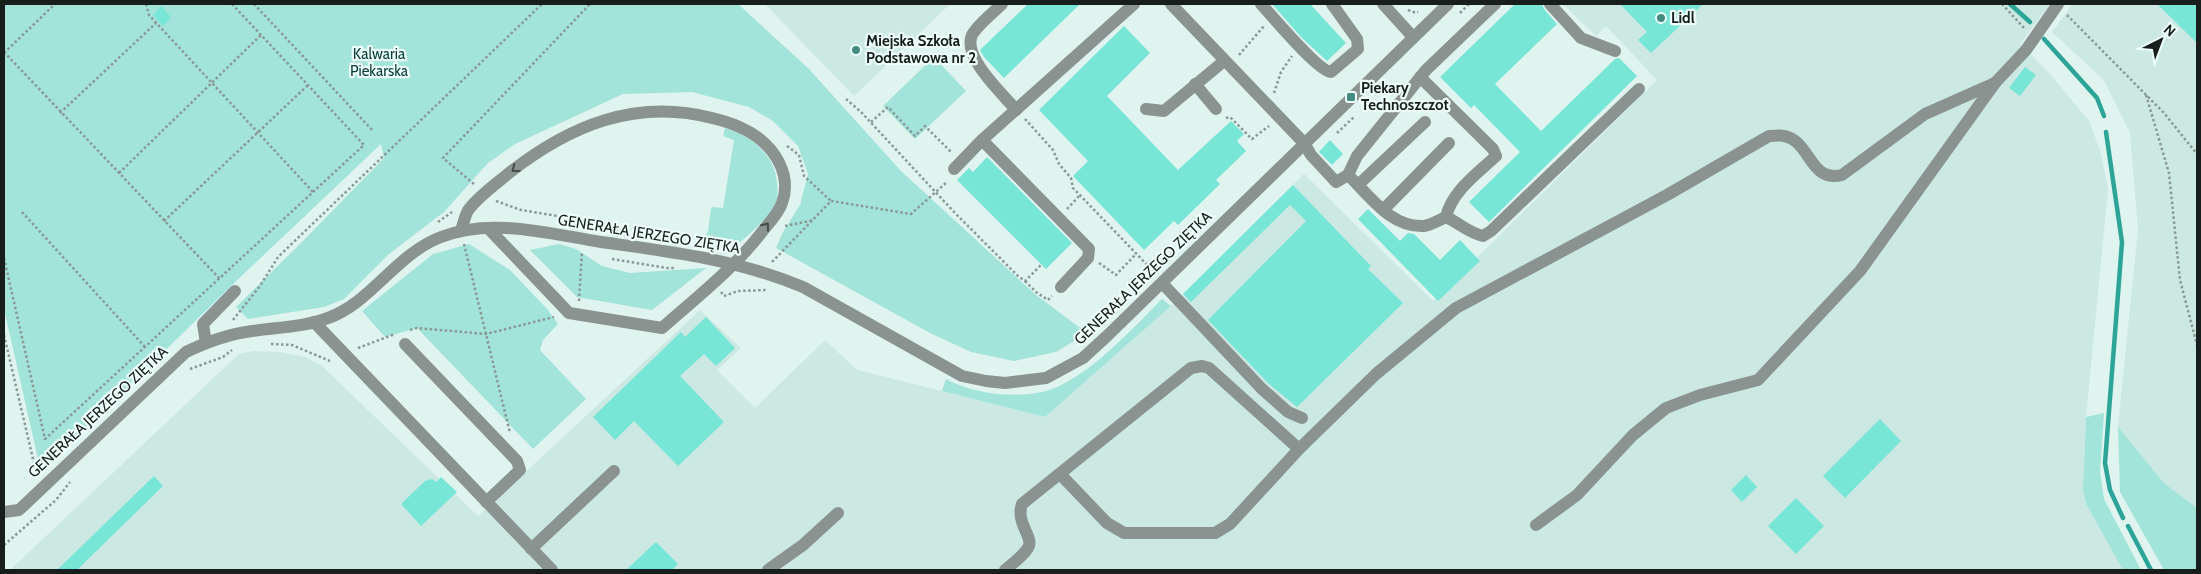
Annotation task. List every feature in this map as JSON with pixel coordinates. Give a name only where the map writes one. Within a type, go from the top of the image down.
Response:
[{"type":"street","points":[[1002,4],[973,33],[969,45],[971,55],[1016,110]]},
{"type":"street","points":[[957,165],[982,140],[1134,4]]},
{"type":"street","points":[[1171,4],[1304,143],[1311,155],[1336,182],[1353,180],[1425,122]]},
{"type":"street","points":[[1261,4],[1300,47],[1327,72],[1331,72],[1358,48],[1357,39],[1332,4]]},
{"type":"street","points":[[1383,4],[1413,37]]},
{"type":"street","name":"GENERAŁA JERZEGO ZIĘTKA","points":[[4,512],[19,510],[174,361],[186,352],[233,334],[293,328],[344,310],[366,294],[392,268],[418,249],[439,237],[461,230],[488,228],[552,234],[735,263],[778,277],[803,288],[962,376],[1005,383],[1046,378],[1083,358],[1159,278],[1304,143],[1448,4]]},
{"type":"street","points":[[1353,180],[1357,156],[1420,77],[1495,4]]},
{"type":"street","points":[[1550,4],[1581,38],[1616,51]]},
{"type":"street","points":[[1536,525],[1578,495],[1633,435],[1666,408],[1700,395],[1758,380],[1860,270],[1995,82],[2026,50],[2055,8]]},
{"type":"street","points":[[1146,108],[1164,111],[1224,61]]},
{"type":"street","points":[[1420,77],[1492,149],[1496,156],[1460,191],[1449,205],[1446,217]]},
{"type":"street","points":[[1060,474],[1107,523],[1124,533],[1215,533],[1230,524],[1299,449],[1376,374],[1456,308],[1667,195],[1769,136],[1784,136],[1792,139],[1808,154],[1816,168],[1823,174],[1833,177],[1849,171],[1886,141],[1925,114],[1995,82]]},
{"type":"street","points":[[1195,84],[1216,109]]},
{"type":"street","points":[[1353,180],[1383,210],[1403,224],[1425,226],[1446,217],[1458,223],[1472,234],[1483,236],[1491,231],[1639,89]]},
{"type":"street","points":[[461,230],[468,210],[518,167],[580,129],[616,116],[641,112],[681,111],[734,123],[766,144],[777,158],[783,172],[785,188],[782,204],[754,243],[735,263],[662,328],[569,313],[488,228]]},
{"type":"street","points":[[982,140],[1059,217],[1088,249],[1088,258],[1061,287]]},
{"type":"street","points":[[1383,210],[1448,143]]},
{"type":"street","points":[[1159,278],[1262,389],[1288,412],[1302,418]]},
{"type":"street","points":[[206,343],[203,324],[235,291]]},
{"type":"street","points":[[314,322],[552,570]]},
{"type":"street","points":[[405,344],[517,461],[520,470],[486,502]]},
{"type":"street","points":[[1005,570],[1028,548],[1030,541],[1021,522],[1019,512],[1022,504],[1191,368],[1202,366],[1209,368],[1299,449]]},
{"type":"street","points":[[531,549],[614,471]]},
{"type":"street","points":[[768,570],[803,545],[838,513]]},
{"type":"path","points":[[55,4],[4,52],[220,279],[235,291]]},
{"type":"path","points":[[146,4],[149,16],[313,192]]},
{"type":"path","points":[[4,258],[45,439],[146,348],[364,144],[232,4]]},
{"type":"path","points":[[254,4],[373,131]]},
{"type":"path","points":[[233,334],[232,324],[234,317],[260,286],[278,257],[542,4]]},
{"type":"path","points":[[590,4],[443,158],[494,200],[521,210],[570,218],[593,227]]},
{"type":"path","points":[[2002,4],[2025,29],[2037,32]]},
{"type":"path","points":[[2055,8],[2146,95],[2197,154]]},
{"type":"path","points":[[1239,55],[1272,17]]},
{"type":"path","points":[[60,113],[156,23]]},
{"type":"path","points":[[118,173],[261,35]]},
{"type":"path","points":[[1273,100],[1281,72],[1300,47]]},
{"type":"path","points":[[1232,49],[1239,55],[1243,64]]},
{"type":"path","points":[[164,221],[308,85]]},
{"type":"path","points":[[2146,95],[2169,173],[2180,280],[2197,345]]},
{"type":"path","points":[[846,98],[871,122],[935,193],[1008,268],[1048,300],[1061,287]]},
{"type":"path","points":[[771,263],[831,202],[912,214],[952,177],[957,165],[925,126],[915,136],[888,106],[871,122]]},
{"type":"path","points":[[1016,110],[1054,150],[1059,164],[1071,178],[1073,188],[1159,278]]},
{"type":"path","points":[[1059,217],[1080,195]]},
{"type":"path","points":[[22,212],[146,348]]},
{"type":"path","points":[[779,227],[814,220]]},
{"type":"path","points":[[461,230],[510,434]]},
{"type":"path","points":[[1088,258],[1116,274],[1136,254]]},
{"type":"path","points":[[1025,280],[1041,265]]},
{"type":"path","points":[[4,335],[37,480],[56,500],[4,545]]},
{"type":"shaded area","name":"Miejska Szkoła Podstawowa nr 2","points":[[765,4],[950,4],[854,96]]},
{"type":"shaded area","points":[[1563,4],[2050,4],[2020,44],[2050,74],[2089,121],[2100,150],[2108,189],[2086,417],[2083,489],[2086,504],[2123,570],[10,570],[239,354],[253,351],[279,352],[305,357],[321,365],[478,516],[700,310],[741,348],[717,370],[755,408],[825,340],[857,370],[1045,417],[1171,306],[1304,174],[1433,301],[1657,80],[1606,26],[1596,36]]},
{"type":"shaded area","points":[[2073,4],[2197,4],[2197,508],[2164,483],[2118,427],[2138,229],[2130,133],[2104,80],[2052,32]]},
{"type":"green space","name":"Kalwaria Piekarska","points":[[4,4],[738,4],[808,68],[901,171],[1036,295],[1087,333],[1056,352],[1014,361],[971,352],[930,333],[776,248],[783,232],[800,205],[808,174],[798,146],[773,121],[749,107],[692,92],[623,94],[515,144],[488,163],[444,212],[389,254],[344,299],[324,307],[248,319],[236,307],[384,158],[381,144],[231,286],[41,472],[4,309]]},
{"type":"green space","points":[[934,57],[966,91],[915,139],[883,106]]},
{"type":"green space","points":[[725,128],[753,141],[767,156],[776,174],[777,199],[774,206],[761,223],[739,243],[703,240],[708,231],[712,207],[723,208],[734,140],[723,136]]},
{"type":"green space","points":[[469,244],[510,270],[548,310],[558,324],[543,340],[540,350],[586,399],[533,449],[417,328],[385,337],[362,311],[433,254]]},
{"type":"green space","points":[[559,244],[576,249],[602,266],[630,273],[706,268],[652,310],[577,297],[530,250]]},
{"type":"green space","points":[[1162,299],[1171,306],[1045,417],[942,391],[946,379],[971,389],[1000,394],[1031,394],[1057,387],[1086,370],[1126,335]]},
{"type":"green space","points":[[2104,413],[2100,472],[2104,499],[2141,570],[2123,570],[2086,504],[2083,489],[2086,417]]},
{"type":"green space","points":[[2118,427],[2164,483],[2197,508],[2197,570],[2164,570],[2120,492]]},
{"type":"building","points":[[1028,4],[1080,4],[1004,78],[984,57],[980,50]]},
{"type":"building","points":[[1272,4],[1310,4],[1346,43],[1327,61],[1301,37]]},
{"type":"building","points":[[1515,4],[1542,4],[1557,24],[1495,84],[1541,131],[1615,59],[1619,58],[1637,76],[1489,222],[1469,202],[1520,152],[1474,105],[1471,108],[1440,77]]},
{"type":"building","name":"Lidl","points":[[1620,4],[1703,4],[1651,53],[1638,40],[1647,32]]},
{"type":"building","points":[[2157,4],[2197,4],[2197,43]]},
{"type":"building","points":[[161,6],[171,17],[163,26],[153,15]]},
{"type":"building","points":[[1124,26],[1150,53],[1107,96],[1178,170],[1231,121],[1244,134],[1237,141],[1246,151],[1216,180],[1220,184],[1178,225],[1174,221],[1144,250],[1073,176],[1088,161],[1039,110]]},
{"type":"building","points":[[2025,67],[2036,75],[2020,96],[2009,88]]},
{"type":"building","points":[[1330,140],[1343,154],[1332,165],[1319,152]]},
{"type":"building","points":[[987,157],[1072,243],[1046,269],[957,180],[969,168],[973,172]]},
{"type":"building","points":[[1293,185],[1371,266],[1368,269],[1403,303],[1297,407],[1268,383],[1208,320],[1306,221],[1290,205],[1191,302],[1183,294]]},
{"type":"building","points":[[1368,209],[1400,241],[1408,233],[1414,234],[1440,260],[1460,240],[1480,261],[1438,301],[1358,219]]},
{"type":"building","points":[[706,317],[735,348],[716,366],[704,354],[680,376],[724,422],[678,466],[634,421],[615,440],[593,417],[681,332],[685,337]]},
{"type":"building","points":[[1880,419],[1901,441],[1845,498],[1823,476]]},
{"type":"building","points":[[1746,475],[1757,487],[1742,502],[1731,490]]},
{"type":"building","points":[[154,476],[163,486],[77,570],[57,570]]},
{"type":"building","points":[[441,477],[457,492],[421,526],[401,504],[425,481],[432,479],[436,482]]},
{"type":"building","points":[[1796,498],[1824,526],[1796,554],[1768,526]]},
{"type":"building","points":[[656,542],[678,564],[672,570],[626,570]]},
{"type":"waterway","points":[[2010,4],[2030,22]]},
{"type":"waterway","points":[[2044,39],[2097,98],[2104,116]]},
{"type":"waterway","points":[[2106,132],[2122,242],[2105,463],[2110,490],[2123,518]]},
{"type":"waterway","points":[[2128,526],[2151,570]]},
{"type":"place","name":"Lidl","points":[[1661,18]]},
{"type":"place","name":"Miejska Szkoła Podstawowa nr 2","points":[[856,50]]},
{"type":"place","name":"Piekary Technoszczot","points":[[1351,97]]}]
